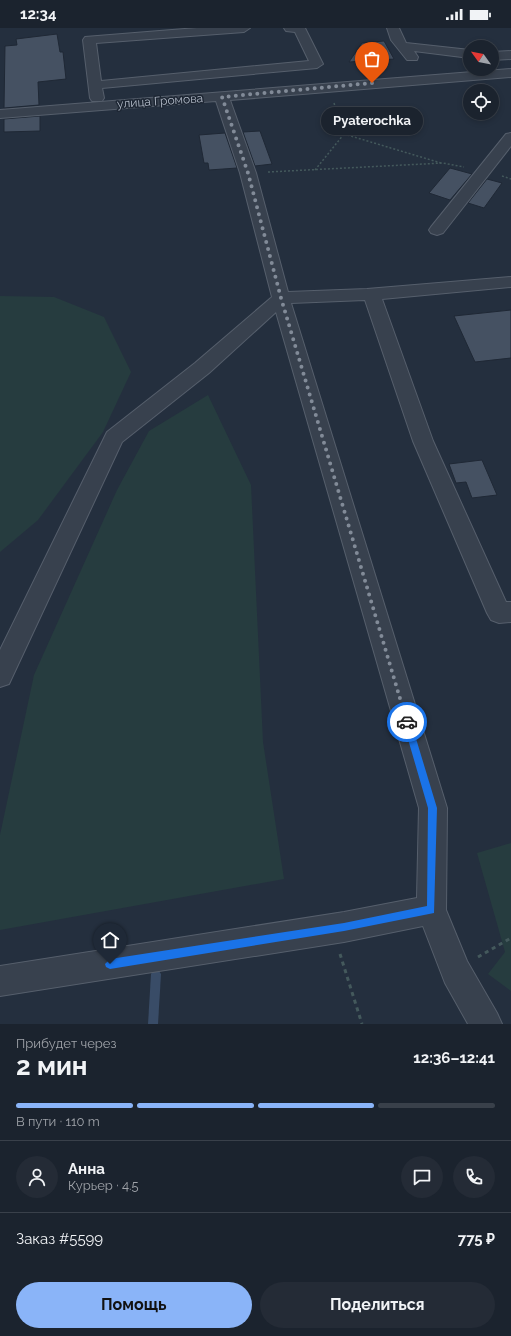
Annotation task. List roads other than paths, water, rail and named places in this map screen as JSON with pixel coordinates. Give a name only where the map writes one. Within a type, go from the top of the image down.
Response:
[{"type":"street","points":[[98,106],[89,40],[244,28]]},
{"type":"street","points":[[290,28],[300,29],[329,86]]},
{"type":"street","points":[[393,28],[397,40],[429,78]]},
{"type":"street","points":[[402,46],[463,53]]},
{"type":"street","points":[[499,56],[511,55]]},
{"type":"street","points":[[96,85],[317,64]]},
{"type":"street","name":"улица Громова","points":[[0,114],[222,97],[329,86],[511,73]]},
{"type":"street","points":[[222,97],[248,173],[281,298],[432,808],[431,910],[456,972],[486,1024]]},
{"type":"street","points":[[437,230],[511,138]]},
{"type":"street","points":[[0,676],[114,437],[202,368],[281,298],[319,298],[372,295],[511,282]]},
{"type":"street","points":[[372,295],[422,441],[499,614],[511,612]]},
{"type":"street","points":[[0,981],[344,927],[431,910]]},
{"type":"waterway","points":[[153,1024],[156,974]]},
{"type":"place","name":"Pyaterochka","points":[[372,83]]}]
